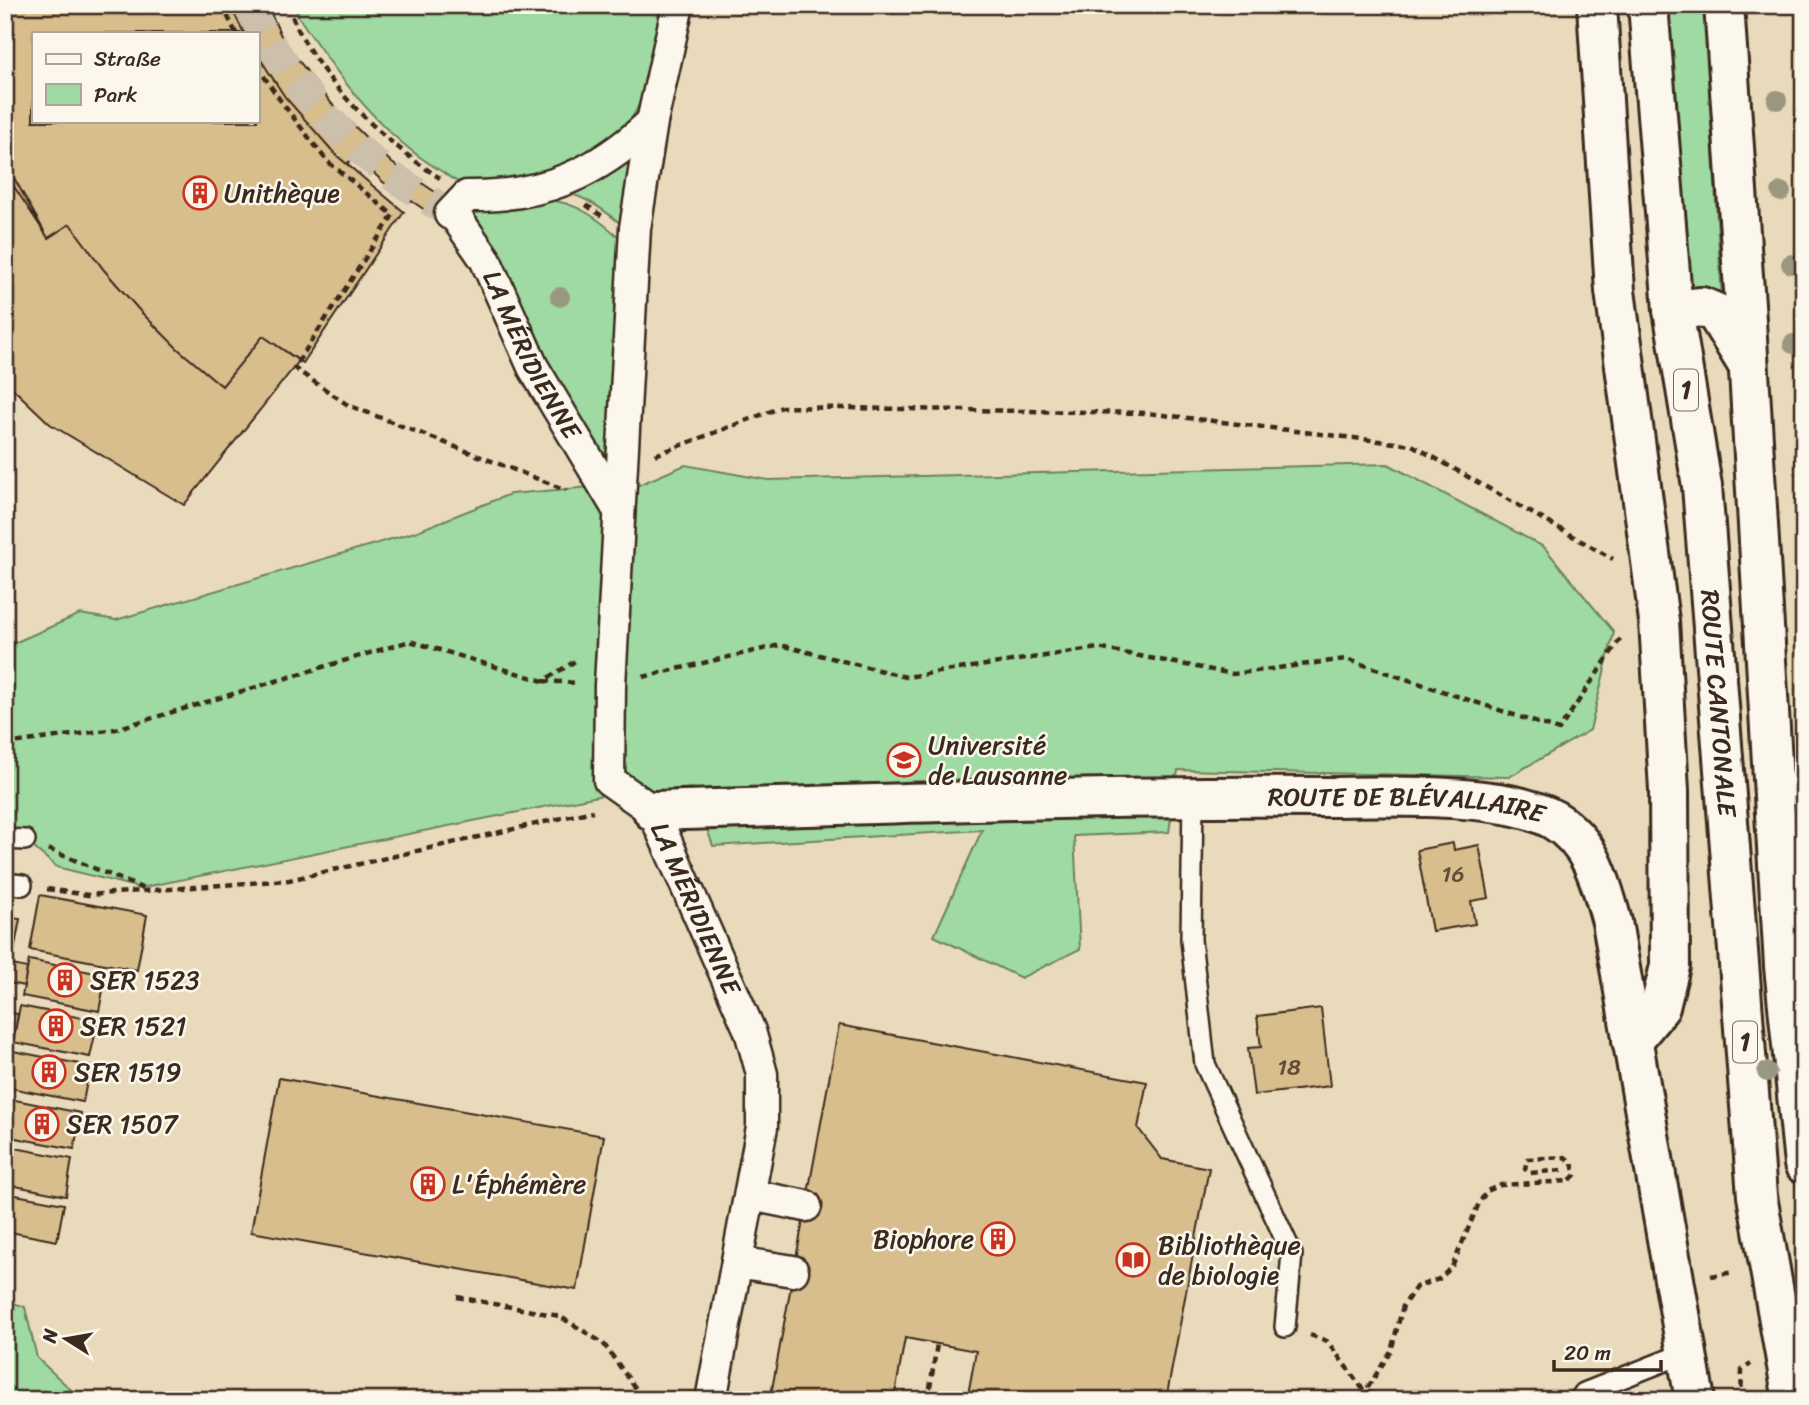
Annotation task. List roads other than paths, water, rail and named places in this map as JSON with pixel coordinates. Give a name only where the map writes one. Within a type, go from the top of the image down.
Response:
[{"type":"main road","points":[[1597,5],[1615,291],[1657,609],[1669,790],[1670,966],[1660,1007],[1632,1041]]},
{"type":"main road","name":"ROUTE CANTONALE","points":[[1648,5],[1673,310],[1702,485],[1757,1196],[1793,1400]]},
{"type":"main road","name":"1","points":[[1724,5],[1748,367]]},
{"type":"main road","points":[[1673,310],[1702,307],[1716,313],[1748,367]]},
{"type":"main road","name":"ROUTE CANTONALE","points":[[1748,367],[1784,966],[1804,1164]]},
{"type":"main road","name":"ROUTE DE BLÉVALLAIRE","points":[[653,811],[1193,796],[1465,799],[1529,809],[1554,820],[1579,840],[1597,870],[1612,922],[1695,1400]]},
{"type":"street","points":[[619,511],[633,248],[652,122],[678,5]]},
{"type":"street","name":"LA MÉRIDIENNE","points":[[652,122],[628,143],[582,174],[458,210],[485,259],[533,367],[619,511],[610,685],[609,780],[653,811],[750,1031],[762,1074],[762,1127],[712,1400]]},
{"type":"street","points":[[750,1195],[806,1206]]},
{"type":"street","points":[[737,1262],[793,1271]]},
{"type":"lane","points":[[1193,796],[1191,940],[1205,1063],[1292,1254],[1285,1326]]},
{"type":"lane","points":[[1579,1400],[1584,1393],[1685,1353]]},
{"type":"tunnel","points":[[247,5],[293,76],[328,119],[391,175],[458,220]]},
{"type":"place","name":"Unithèque","points":[[200,193]]},
{"type":"place","name":"Université de Lausanne","points":[[904,760]]},
{"type":"place","name":"SER 1523","points":[[65,980]]},
{"type":"place","name":"SER 1521","points":[[56,1026]]},
{"type":"place","name":"SER 1519","points":[[49,1072]]},
{"type":"place","name":"SER 1507","points":[[42,1124]]},
{"type":"place","name":"L'Éphémère","points":[[428,1184]]},
{"type":"place","name":"Biophore","points":[[998,1239]]},
{"type":"place","name":"Bibliothèque de biologie","points":[[1133,1260]]}]
